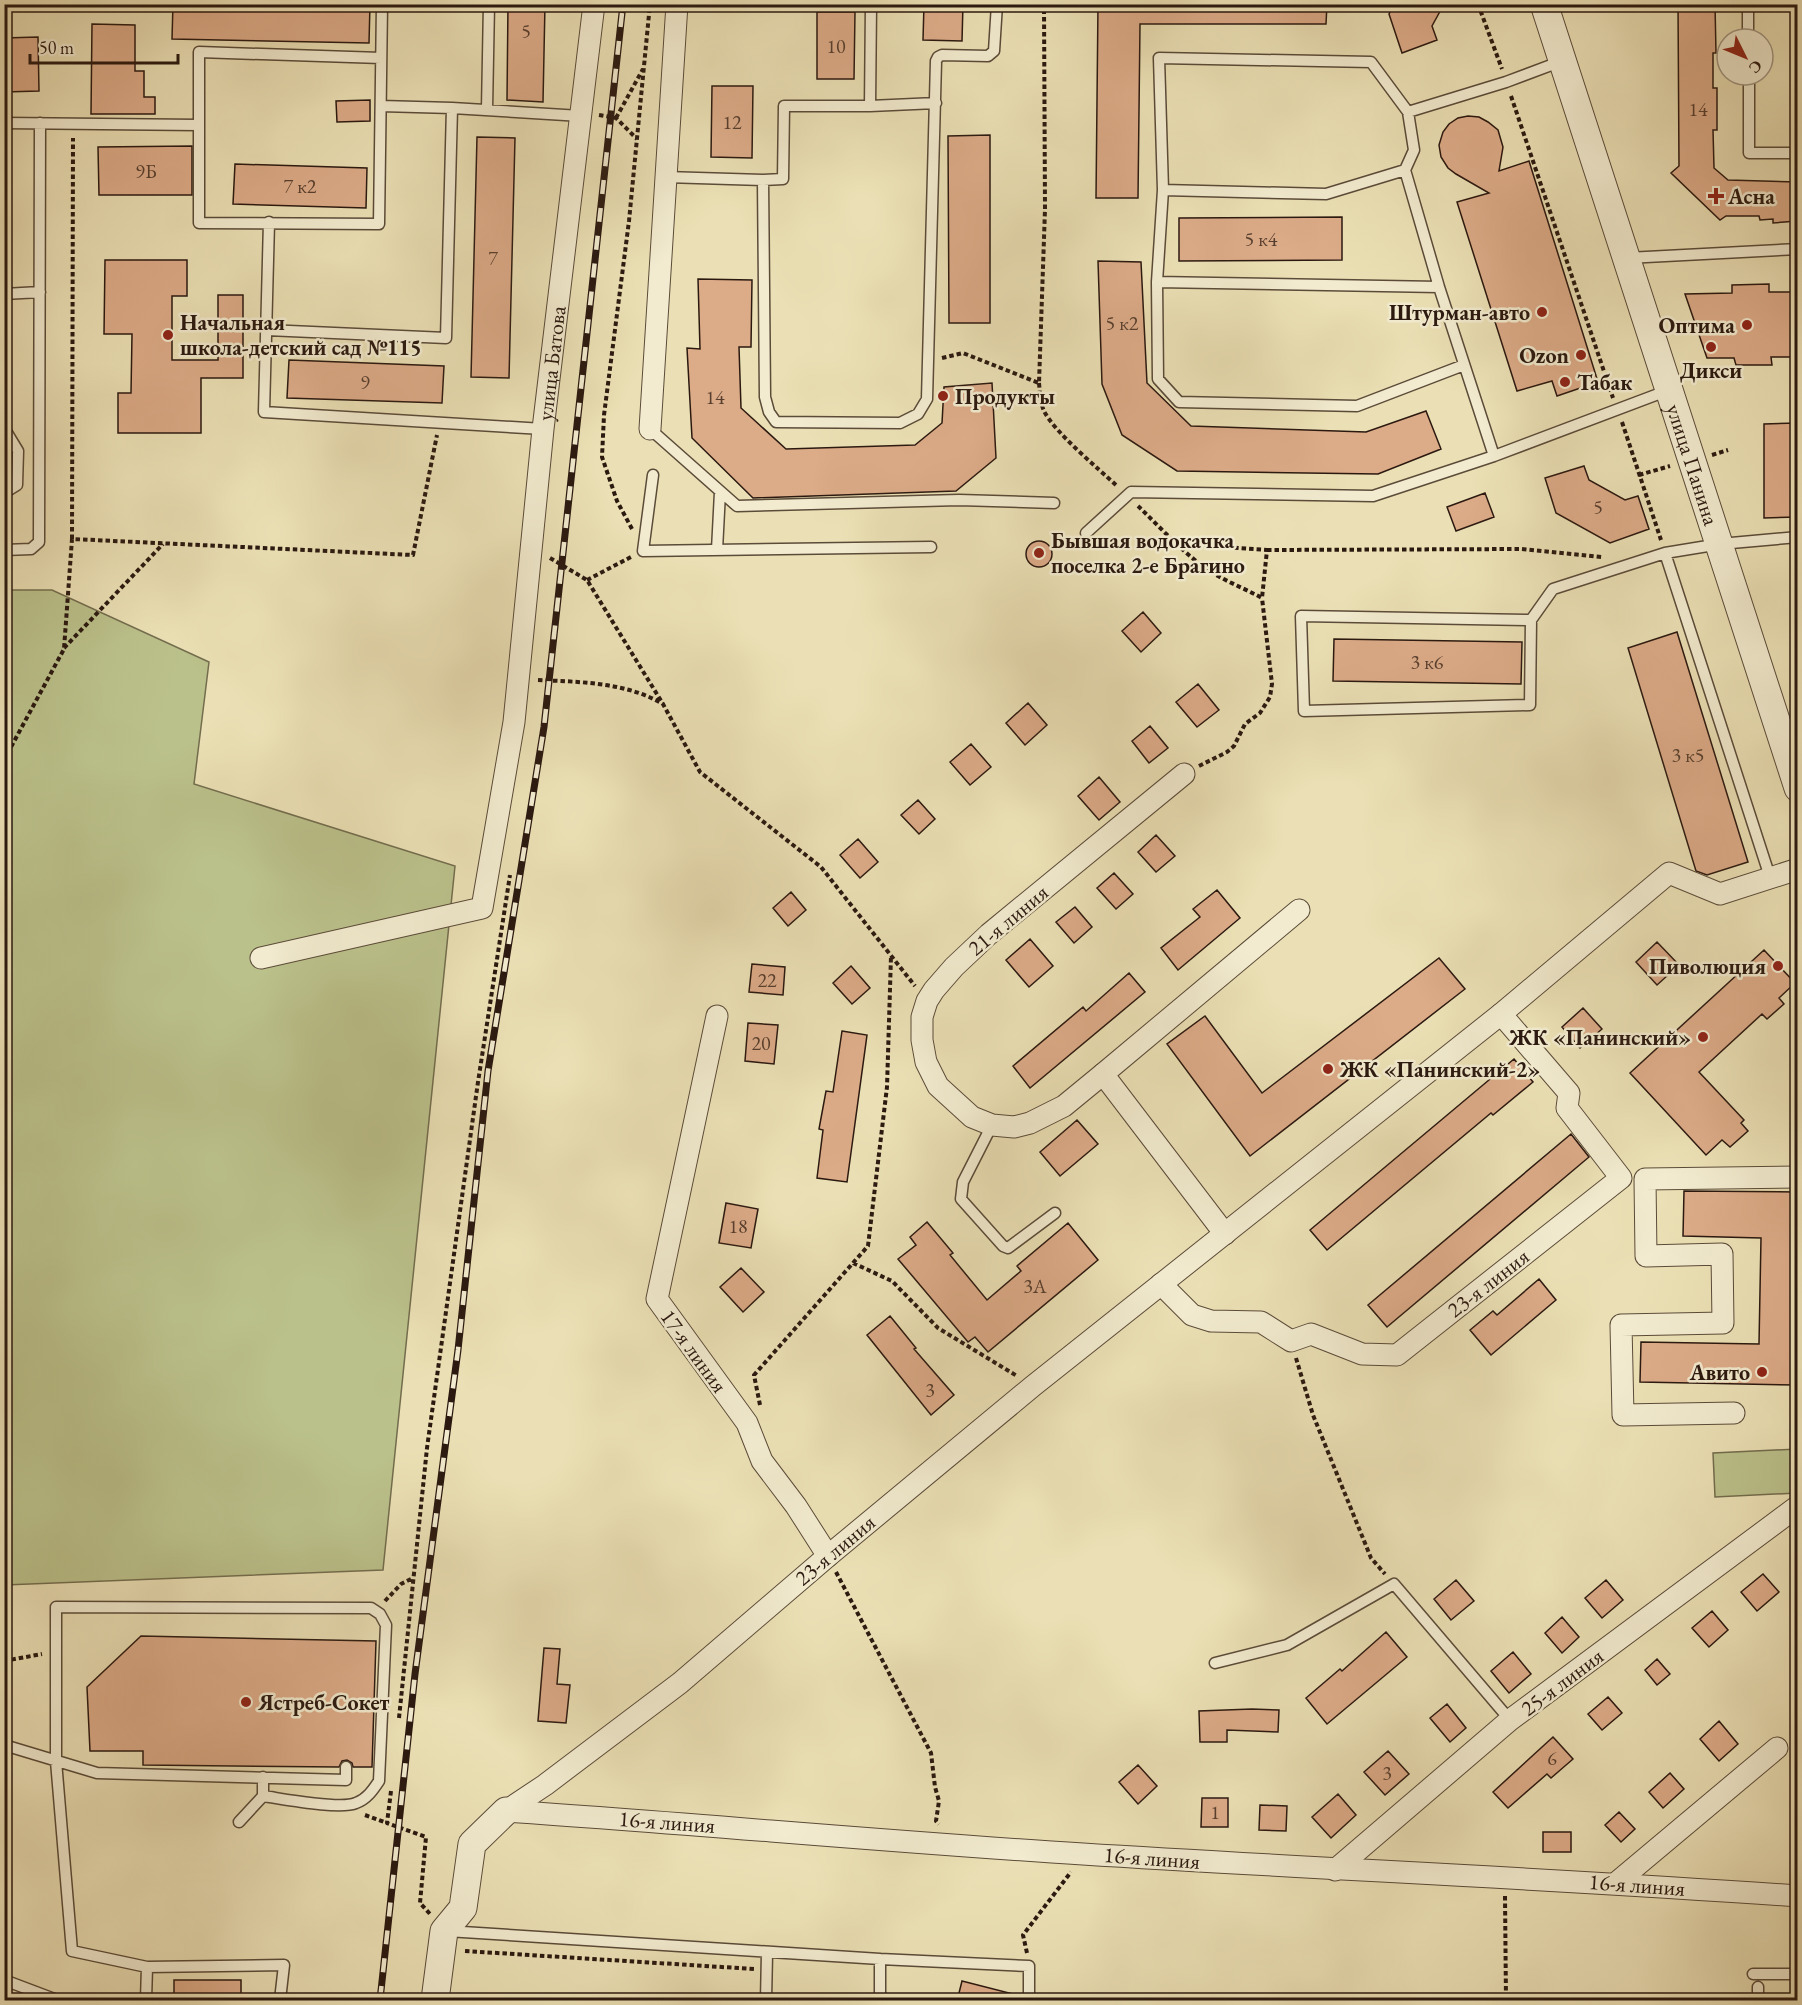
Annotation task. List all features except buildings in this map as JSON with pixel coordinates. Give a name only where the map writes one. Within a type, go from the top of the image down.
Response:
[{"type":"street","name":"улица Батова","points":[[261,958],[482,908],[514,722],[543,429],[594,4]]},
{"type":"street","points":[[650,429],[677,4]]},
{"type":"street","name":"улица Панина","points":[[1544,4],[1797,788]]},
{"type":"street","name":"21-я линия","points":[[992,1125],[972,1117],[938,1086],[927,1062],[922,1040],[922,1017],[927,1001],[954,967],[989,934],[1184,774]]},
{"type":"street","name":"23-я линия","points":[[506,1811],[545,1785],[680,1683],[828,1556],[1033,1386],[1501,1014],[1669,873],[1719,894],[1797,869]]},
{"type":"street","points":[[992,1125],[1014,1127],[1030,1123],[1064,1106],[1299,910]]},
{"type":"street","name":"23-я линия","points":[[1292,1341],[1311,1334],[1362,1354],[1397,1355],[1621,1178],[1567,1108],[1569,1093],[1501,1014]]},
{"type":"street","name":"17-я линия","points":[[717,1016],[657,1299],[747,1423],[762,1461],[796,1506],[828,1556]]},
{"type":"street","points":[[1103,1074],[1225,1234]]},
{"type":"street","points":[[1734,1413],[1623,1415],[1621,1325],[1723,1323],[1722,1254],[1646,1256],[1645,1179],[1797,1177]]},
{"type":"street","points":[[1161,1284],[1192,1315],[1210,1321],[1261,1322],[1292,1341]]},
{"type":"street","name":"25-я линия","points":[[1335,1870],[1510,1720],[1797,1506]]},
{"type":"street","points":[[1616,1883],[1777,1748]]},
{"type":"street","points":[[435,2001],[463,1908],[472,1844],[506,1811]]},
{"type":"street","name":"16-я линия","points":[[506,1811],[1085,1854],[1335,1870],[1616,1883],[1797,1896]]},
{"type":"lane","points":[[381,58],[199,52],[198,223],[379,224],[382,4]]},
{"type":"lane","points":[[487,109],[489,4]]},
{"type":"lane","points":[[870,106],[871,4]]},
{"type":"lane","points":[[763,180],[765,397],[769,412],[776,422],[900,423],[918,414],[927,399],[936,61],[942,55],[988,56],[992,54],[997,4]]},
{"type":"lane","points":[[1748,4],[1748,27]]},
{"type":"lane","points":[[1464,365],[1357,406],[1179,402],[1158,379],[1157,282],[1163,190],[1159,58],[1371,62],[1408,112],[1414,150],[1405,170],[1439,287],[1494,456]]},
{"type":"lane","points":[[1408,112],[1506,82],[1563,61]]},
{"type":"lane","points":[[1749,87],[1749,153],[1797,153]]},
{"type":"lane","points":[[666,177],[783,179],[784,106],[936,103]]},
{"type":"lane","points":[[381,106],[487,109],[581,116]]},
{"type":"lane","points":[[267,330],[446,338],[452,108]]},
{"type":"lane","points":[[4,123],[198,125]]},
{"type":"lane","points":[[4,550],[31,549],[39,542],[40,123]]},
{"type":"lane","points":[[1163,190],[1326,194],[1405,170]]},
{"type":"lane","points":[[269,222],[264,412],[543,429]]},
{"type":"lane","points":[[1627,258],[1797,249]]},
{"type":"lane","points":[[1157,282],[1439,287]]},
{"type":"lane","points":[[4,294],[40,292]]},
{"type":"lane","points":[[1086,533],[1131,492],[1373,495],[1494,456],[1669,390]]},
{"type":"lane","points":[[4,428],[18,451],[18,485],[4,493]]},
{"type":"lane","points":[[650,429],[737,506],[959,500],[1054,503]]},
{"type":"lane","points":[[653,475],[643,550],[931,547]]},
{"type":"lane","points":[[717,550],[720,492]]},
{"type":"lane","points":[[1531,620],[1301,616],[1304,711],[1530,705],[1531,620],[1553,589],[1665,553],[1720,544],[1797,537]]},
{"type":"lane","points":[[1665,553],[1770,877]]},
{"type":"lane","points":[[992,1125],[963,1182],[962,1199],[1003,1246],[1008,1248],[1055,1212]]},
{"type":"lane","points":[[1215,1663],[1287,1645],[1394,1584],[1510,1720]]},
{"type":"lane","points":[[263,1796],[338,1805],[356,1804],[372,1793],[379,1780],[386,1625],[380,1614],[371,1608],[56,1607],[56,1761],[72,1951],[147,1967],[284,1965],[280,2001]]},
{"type":"lane","points":[[4,1745],[97,1773],[346,1780],[346,1767]]},
{"type":"lane","points":[[239,1822],[263,1796],[263,1778]]},
{"type":"lane","points":[[452,1941],[1029,1966],[1029,2001]]},
{"type":"lane","points":[[766,2001],[767,1953]]},
{"type":"lane","points":[[880,1959],[880,2001]]},
{"type":"lane","points":[[146,2001],[147,1967]]},
{"type":"lane","points":[[1753,1974],[1797,1974]]},
{"type":"lane","points":[[4,1980],[57,2001]]},
{"type":"lane","points":[[1758,1988],[1758,2001]]},
{"type":"path","points":[[587,580],[643,550],[617,501],[602,457],[604,415],[629,221],[650,4]]},
{"type":"path","points":[[1044,4],[1045,209],[1039,383],[1044,412],[1054,426],[1209,571],[1262,598]]},
{"type":"path","points":[[1478,4],[1665,553]]},
{"type":"path","points":[[616,118],[644,66]]},
{"type":"path","points":[[581,116],[604,115],[616,118],[637,139]]},
{"type":"path","points":[[64,649],[72,539],[73,123]]},
{"type":"path","points":[[928,364],[950,355],[963,353],[1039,383]]},
{"type":"path","points":[[72,539],[413,555],[439,423]]},
{"type":"path","points":[[1651,544],[1661,541]]},
{"type":"path","points":[[4,760],[64,649],[163,544]]},
{"type":"path","points":[[1179,544],[1267,550],[1521,549],[1609,558]]},
{"type":"path","points":[[531,546],[587,580],[663,704],[700,772],[821,867],[927,1001]]},
{"type":"path","points":[[1184,774],[1211,758],[1227,752],[1234,746],[1245,724],[1260,713],[1270,697],[1272,684],[1262,598],[1267,550]]},
{"type":"path","points":[[519,679],[596,683],[626,688],[663,704]]},
{"type":"path","points":[[399,1719],[427,1448],[478,1082],[511,872]]},
{"type":"path","points":[[761,1410],[754,1375],[868,1246],[886,1098],[891,956]]},
{"type":"path","points":[[853,1263],[892,1281],[938,1328],[1033,1386]]},
{"type":"path","points":[[1292,1341],[1313,1415],[1371,1558],[1394,1584]]},
{"type":"path","points":[[828,1556],[931,1753],[939,1801],[936,1821],[949,1837],[967,1846]]},
{"type":"path","points":[[375,1611],[401,1584],[414,1577]]},
{"type":"path","points":[[4,1662],[56,1651]]},
{"type":"path","points":[[391,1788],[387,1823],[426,1837],[420,1903],[452,1941],[767,1970]]},
{"type":"path","points":[[1029,1966],[1023,1935],[1085,1854]]},
{"type":"path","points":[[1504,1878],[1506,2001]]},
{"type":"green space","points":[[4,590],[52,590],[209,662],[194,784],[455,866],[383,1570],[5,1585]]},
{"type":"green space","points":[[1797,1449],[1797,1493],[1715,1497],[1713,1453]]},
{"type":"railway","points":[[380,2000],[415,1674],[458,1350],[488,1071],[544,727],[623,4]]},
{"type":"place","name":"Асна","points":[[1716,196]]},
{"type":"place","name":"Штурман-авто","points":[[1542,312]]},
{"type":"place","name":"Оптима","points":[[1747,325]]},
{"type":"place","name":"Начальная школа-детский сад №115","points":[[168,335]]},
{"type":"place","name":"Дикси","points":[[1711,347]]},
{"type":"place","name":"Ozon","points":[[1581,355]]},
{"type":"place","name":"Табак","points":[[1565,382]]},
{"type":"place","name":"Продукты","points":[[943,396]]},
{"type":"place","name":"Бывшая водокачка поселка 2-е Брагино","points":[[1039,553]]},
{"type":"place","name":"Пиволюция","points":[[1778,966]]},
{"type":"place","name":"ЖК «Панинский»","points":[[1703,1037]]},
{"type":"place","name":"ЖК «Панинский-2»","points":[[1328,1069]]},
{"type":"place","name":"Авито","points":[[1762,1372]]},
{"type":"place","name":"Ястреб-Сокет","points":[[246,1702]]}]
